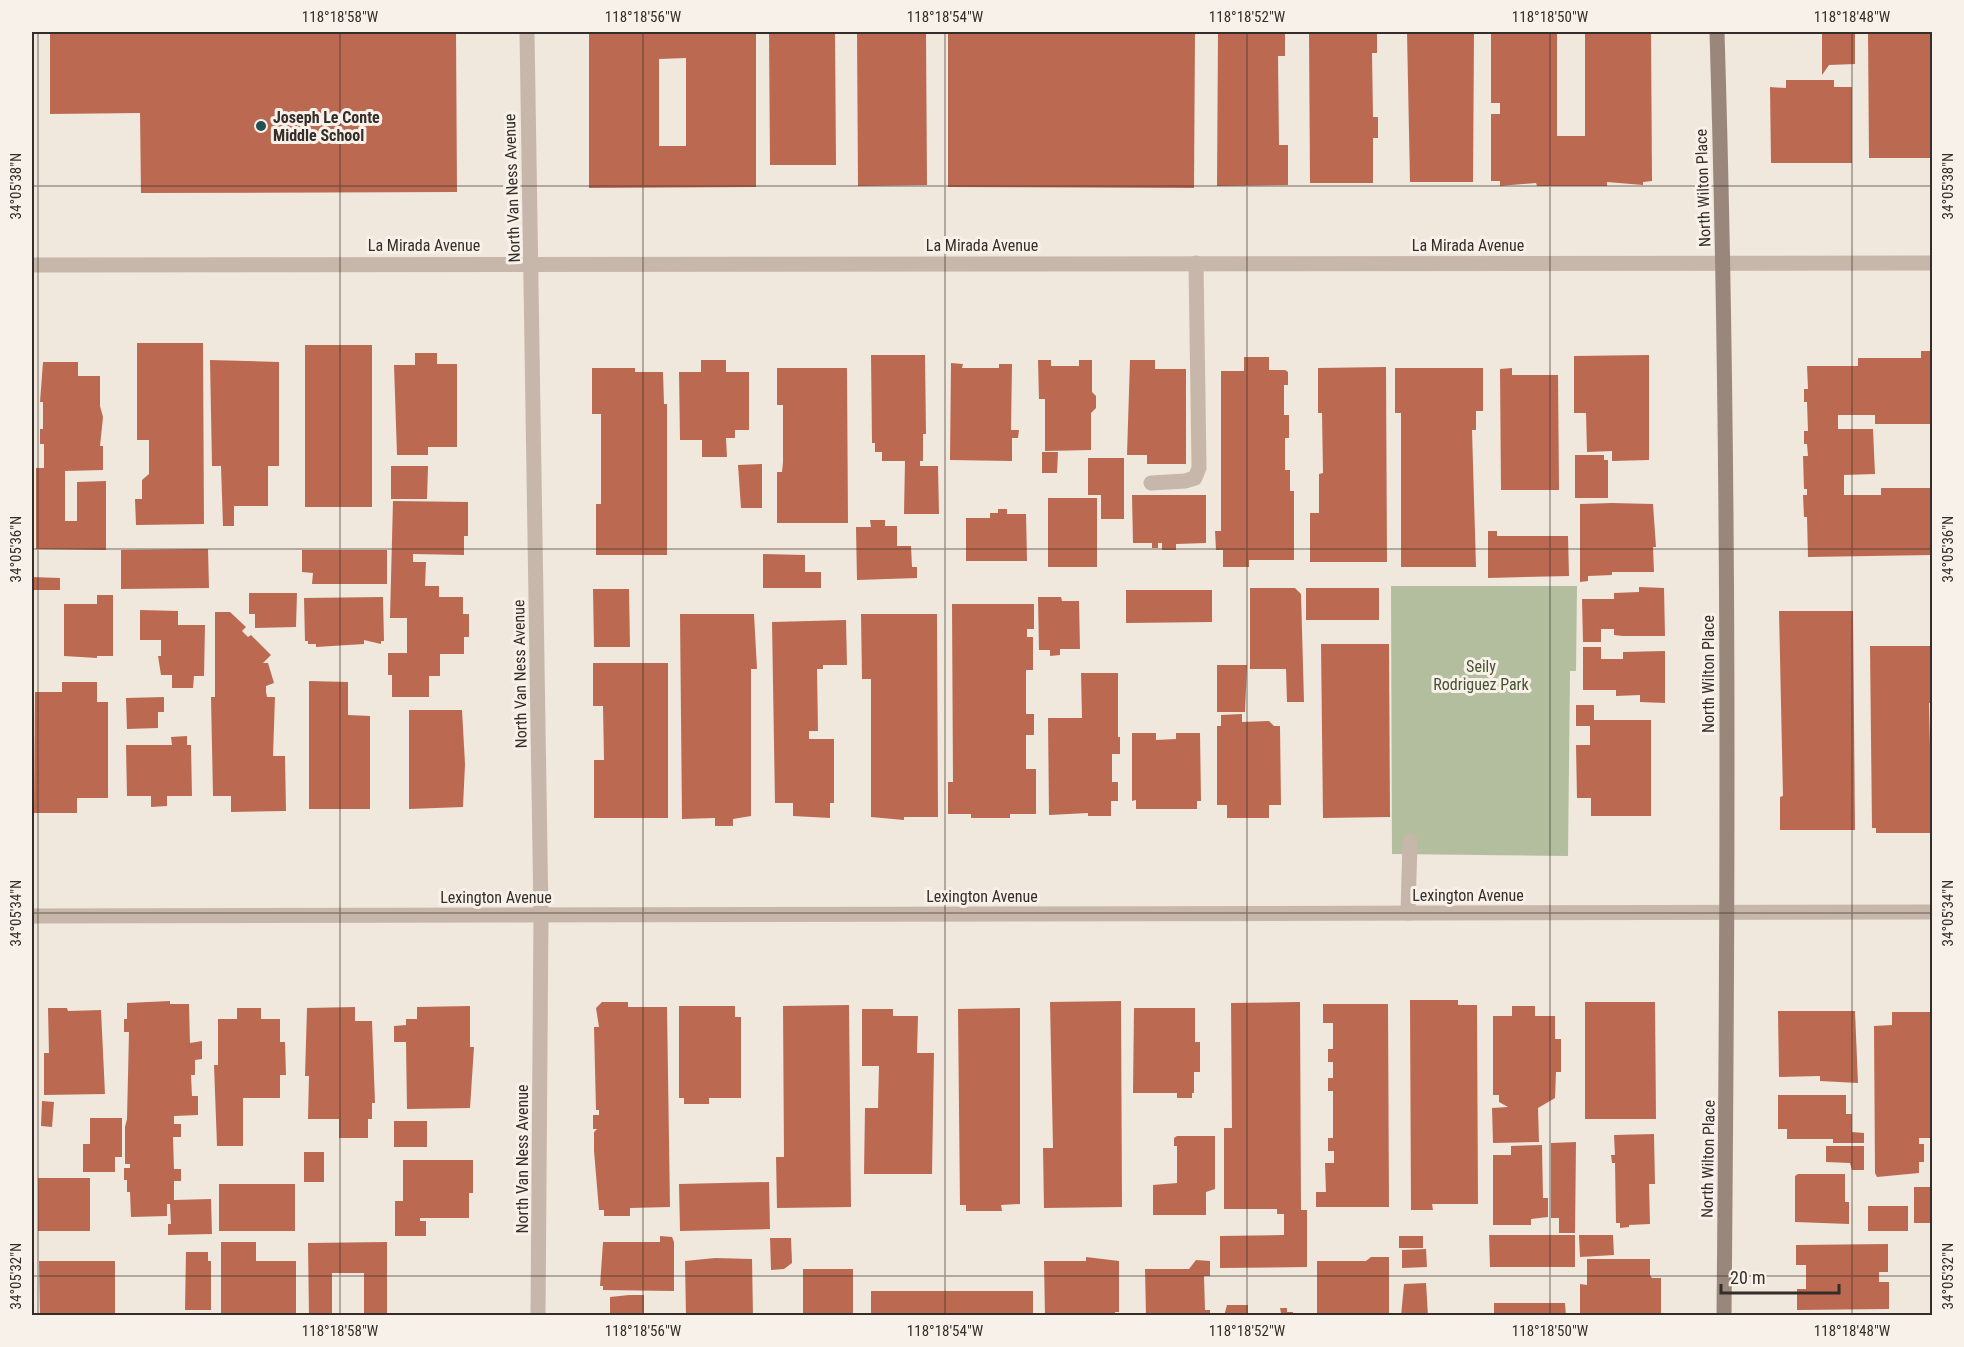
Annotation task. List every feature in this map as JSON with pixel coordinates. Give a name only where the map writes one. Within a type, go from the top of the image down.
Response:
[{"type":"main road","name":"North Wilton Place","points":[[1717,32],[1723,263],[1728,913],[1724,1316]]},
{"type":"street","name":"North Van Ness Avenue","points":[[527,32],[541,915],[538,1316]]},
{"type":"street","points":[[1151,483],[1185,482],[1195,478],[1199,468],[1196,263]]},
{"type":"street","name":"La Mirada Avenue","points":[[32,265],[1932,263]]},
{"type":"street","points":[[1408,913],[1410,841]]},
{"type":"street","name":"Lexington Avenue","points":[[32,916],[1932,912]]},
{"type":"green space","name":"Seily Rodriguez Park","points":[[1391,586],[1577,586],[1576,671],[1570,671],[1568,856],[1392,854]]},
{"type":"building","name":"Joseph Le Conte Middle School","points":[[50,32],[456,32],[457,192],[141,193],[140,113],[50,114]]},
{"type":"building","points":[[589,32],[756,32],[756,187],[589,188]],"holes":[[[686,58],[686,146],[659,146],[659,59]]]},
{"type":"building","points":[[769,32],[835,32],[836,165],[770,165]]},
{"type":"building","points":[[857,32],[926,32],[927,185],[858,186]]},
{"type":"building","points":[[948,32],[1195,32],[1194,188],[948,187]]},
{"type":"building","points":[[1218,32],[1285,32],[1285,56],[1278,56],[1279,145],[1288,145],[1288,185],[1217,186]]},
{"type":"building","points":[[1309,32],[1377,33],[1377,53],[1372,53],[1373,117],[1378,117],[1378,138],[1373,138],[1373,183],[1310,183]]},
{"type":"building","points":[[1407,32],[1474,32],[1473,182],[1410,182]]},
{"type":"building","points":[[1491,32],[1557,32],[1557,136],[1585,136],[1585,32],[1651,32],[1652,181],[1643,182],[1643,185],[1607,182],[1607,186],[1537,186],[1536,183],[1500,186],[1500,181],[1491,181],[1491,114],[1500,114],[1500,103],[1491,103]]},
{"type":"building","points":[[1822,32],[1855,32],[1855,64],[1829,65],[1822,75]]},
{"type":"building","points":[[1868,32],[1932,32],[1932,158],[1869,158]]},
{"type":"building","points":[[1786,80],[1834,80],[1834,87],[1852,87],[1852,163],[1771,163],[1770,87],[1786,88]]},
{"type":"building","points":[[137,343],[203,343],[204,524],[136,525],[135,499],[142,499],[142,480],[149,474],[149,440],[137,440]]},
{"type":"building","points":[[305,345],[372,345],[372,507],[305,507]]},
{"type":"building","points":[[1921,351],[1932,351],[1932,424],[1875,424],[1875,415],[1838,415],[1838,429],[1873,429],[1875,474],[1844,475],[1844,495],[1881,495],[1881,488],[1932,488],[1932,555],[1808,557],[1807,517],[1804,517],[1803,495],[1807,495],[1807,489],[1804,489],[1803,456],[1808,456],[1807,444],[1804,444],[1804,431],[1808,431],[1807,402],[1804,402],[1804,389],[1808,389],[1807,366],[1858,366],[1858,358],[1921,358]]},
{"type":"building","points":[[415,353],[437,353],[437,364],[457,364],[457,447],[428,447],[428,455],[397,455],[394,365],[415,365]]},
{"type":"building","points":[[871,355],[925,355],[926,434],[923,434],[923,461],[920,461],[920,466],[938,466],[939,514],[904,514],[905,461],[882,461],[882,452],[875,452],[875,443],[872,443]]},
{"type":"building","points":[[1649,355],[1649,460],[1612,461],[1612,451],[1587,452],[1586,413],[1574,413],[1574,356]]},
{"type":"building","points":[[1244,357],[1269,357],[1269,370],[1288,372],[1288,385],[1284,385],[1284,415],[1289,415],[1289,438],[1285,438],[1285,470],[1290,470],[1290,491],[1294,491],[1294,560],[1249,560],[1249,567],[1223,567],[1223,550],[1216,550],[1215,531],[1221,531],[1221,371],[1244,371]]},
{"type":"building","points":[[210,360],[279,362],[279,466],[268,466],[268,506],[234,506],[234,526],[223,526],[221,466],[212,466]]},
{"type":"building","points":[[701,360],[726,360],[726,372],[749,372],[749,430],[735,430],[735,438],[726,438],[727,457],[702,457],[702,440],[680,440],[679,372],[701,372]]},
{"type":"building","points":[[1038,360],[1051,360],[1051,366],[1079,366],[1079,360],[1092,360],[1092,392],[1096,396],[1096,408],[1091,413],[1091,450],[1045,451],[1045,399],[1039,399]]},
{"type":"building","points":[[1130,360],[1155,360],[1155,369],[1186,369],[1186,464],[1147,464],[1147,455],[1127,455]]},
{"type":"building","points":[[43,362],[78,362],[78,376],[100,376],[100,406],[103,417],[100,446],[103,446],[103,470],[65,471],[65,521],[77,521],[77,482],[106,481],[106,550],[36,549],[36,468],[44,468],[44,444],[40,444],[40,429],[43,429],[43,402],[40,402]]},
{"type":"building","points":[[951,363],[963,364],[962,368],[999,368],[999,364],[1012,364],[1011,430],[1019,430],[1018,438],[1012,438],[1012,461],[950,460]]},
{"type":"building","points":[[1386,367],[1387,562],[1310,562],[1310,513],[1319,513],[1319,474],[1323,473],[1322,413],[1318,413],[1318,368]]},
{"type":"building","points":[[592,368],[635,368],[635,372],[663,372],[664,404],[667,404],[667,555],[596,555],[596,504],[601,504],[601,414],[592,414]]},
{"type":"building","points":[[777,368],[847,368],[848,523],[777,523],[777,472],[782,472],[783,462],[783,405],[777,405]]},
{"type":"building","points":[[1395,368],[1483,368],[1483,411],[1476,411],[1476,430],[1472,430],[1476,567],[1401,567],[1401,413],[1395,413]]},
{"type":"building","points":[[1512,368],[1512,375],[1558,375],[1559,490],[1501,490],[1500,369]]},
{"type":"building","points":[[1042,452],[1058,452],[1057,473],[1042,473]]},
{"type":"building","points":[[1575,455],[1604,455],[1604,460],[1608,460],[1608,498],[1575,498]]},
{"type":"building","points":[[1088,458],[1124,458],[1124,519],[1101,519],[1101,495],[1088,495]]},
{"type":"building","points":[[762,464],[762,508],[741,508],[738,465]]},
{"type":"building","points":[[391,466],[428,466],[427,499],[391,499]]},
{"type":"building","points":[[1132,495],[1206,495],[1206,543],[1176,544],[1176,550],[1162,550],[1162,543],[1158,543],[1158,548],[1152,548],[1152,543],[1133,543]]},
{"type":"building","points":[[1048,498],[1097,498],[1097,567],[1048,567]]},
{"type":"building","points":[[393,501],[468,502],[468,536],[464,536],[464,555],[413,554],[413,562],[426,562],[425,586],[439,586],[439,597],[463,597],[463,614],[469,614],[469,637],[464,637],[464,654],[440,654],[440,676],[429,676],[429,697],[392,697],[392,675],[388,675],[388,653],[407,653],[407,618],[390,618]]},
{"type":"building","points":[[1580,504],[1653,504],[1656,547],[1653,547],[1654,572],[1612,572],[1612,575],[1588,576],[1588,581],[1580,582]]},
{"type":"building","points":[[998,509],[1007,509],[1007,514],[1026,514],[1027,561],[966,561],[966,518],[990,518],[990,513],[998,513]]},
{"type":"building","points":[[870,520],[885,520],[885,526],[897,526],[897,546],[911,546],[912,567],[917,567],[917,578],[857,580],[856,527],[871,527]]},
{"type":"building","points":[[1488,531],[1497,531],[1497,536],[1568,536],[1569,576],[1488,578]]},
{"type":"building","points":[[208,549],[209,588],[121,589],[121,550]]},
{"type":"building","points":[[302,550],[387,550],[387,584],[312,584],[313,573],[302,572]]},
{"type":"building","points":[[763,554],[805,555],[805,572],[821,572],[821,588],[763,588]]},
{"type":"building","points":[[32,577],[60,578],[60,590],[32,590]]},
{"type":"building","points":[[1639,587],[1664,588],[1665,636],[1623,636],[1614,635],[1614,629],[1601,629],[1601,642],[1583,642],[1582,599],[1614,599],[1614,593],[1639,592]]},
{"type":"building","points":[[1250,588],[1295,588],[1301,594],[1304,702],[1287,702],[1286,669],[1250,669]]},
{"type":"building","points":[[1306,588],[1379,588],[1379,620],[1306,620]]},
{"type":"building","points":[[593,589],[629,589],[630,647],[594,647]]},
{"type":"building","points":[[1126,590],[1212,590],[1212,622],[1126,623]]},
{"type":"building","points":[[249,593],[297,593],[296,627],[255,628],[255,614],[249,614]]},
{"type":"building","points":[[97,595],[113,595],[113,656],[97,656],[97,658],[64,656],[64,604],[97,604]]},
{"type":"building","points":[[383,597],[384,641],[381,641],[381,644],[364,640],[364,644],[316,647],[316,644],[308,644],[308,641],[305,641],[304,598]]},
{"type":"building","points":[[1038,597],[1061,597],[1062,601],[1079,601],[1080,649],[1060,649],[1060,655],[1050,656],[1050,650],[1039,650]]},
{"type":"building","points":[[952,604],[1034,604],[1034,629],[1027,629],[1027,637],[1033,637],[1033,670],[1026,670],[1026,714],[1034,714],[1034,735],[1026,735],[1026,769],[1036,769],[1036,814],[1010,814],[1010,818],[971,818],[971,814],[948,814],[948,782],[953,782]]},
{"type":"building","points":[[140,610],[178,611],[178,625],[205,625],[204,676],[194,676],[193,688],[172,688],[172,675],[161,675],[158,656],[161,656],[161,640],[140,640]]},
{"type":"building","points":[[1779,611],[1853,611],[1855,830],[1780,830],[1780,797],[1783,796]]},
{"type":"building","points":[[215,612],[230,612],[246,627],[242,631],[248,637],[251,635],[271,655],[263,663],[268,663],[274,683],[266,686],[266,692],[267,697],[275,697],[273,756],[285,756],[286,811],[231,812],[231,796],[213,796],[211,697],[215,697]]},
{"type":"building","points":[[680,614],[754,614],[757,669],[751,669],[751,816],[733,819],[733,826],[715,826],[715,818],[682,819]]},
{"type":"building","points":[[861,614],[937,614],[938,817],[904,817],[904,820],[871,817],[871,679],[862,679]]},
{"type":"building","points":[[846,620],[847,665],[823,665],[823,669],[817,669],[818,731],[809,731],[809,739],[834,739],[834,803],[830,803],[830,818],[793,816],[793,803],[775,803],[772,622]]},
{"type":"building","points":[[1321,644],[1389,644],[1390,817],[1323,818]]},
{"type":"building","points":[[1870,646],[1932,646],[1932,703],[1929,703],[1932,833],[1876,833],[1876,828],[1872,828]]},
{"type":"building","points":[[1583,647],[1601,647],[1601,659],[1623,659],[1623,652],[1665,651],[1665,703],[1640,702],[1640,695],[1616,696],[1616,690],[1583,690]]},
{"type":"building","points":[[593,663],[668,663],[668,818],[594,818],[594,760],[604,760],[603,706],[593,706]]},
{"type":"building","points":[[1217,665],[1247,665],[1245,712],[1217,712]]},
{"type":"building","points":[[1081,673],[1118,673],[1120,754],[1112,754],[1112,782],[1118,782],[1118,801],[1111,801],[1111,816],[1088,816],[1088,813],[1049,815],[1048,718],[1082,718]]},
{"type":"building","points":[[309,681],[348,682],[348,715],[370,716],[370,809],[309,809]]},
{"type":"building","points":[[62,682],[97,682],[97,702],[108,702],[108,798],[77,798],[77,813],[34,813],[35,692],[62,692]]},
{"type":"building","points":[[164,697],[164,712],[158,712],[158,728],[127,729],[126,698]]},
{"type":"building","points":[[1576,705],[1594,705],[1594,720],[1651,720],[1651,816],[1591,816],[1591,798],[1577,798],[1576,745],[1590,745],[1590,726],[1576,726]]},
{"type":"building","points":[[409,710],[462,710],[465,764],[463,807],[409,809]]},
{"type":"building","points":[[1242,714],[1242,722],[1269,721],[1274,726],[1280,726],[1281,805],[1269,805],[1269,818],[1227,818],[1227,805],[1217,805],[1217,726],[1221,726],[1221,715]]},
{"type":"building","points":[[1132,733],[1156,733],[1156,740],[1176,739],[1176,733],[1200,733],[1201,801],[1197,801],[1197,809],[1136,809],[1136,800],[1132,801]]},
{"type":"building","points":[[187,736],[187,745],[191,745],[192,796],[167,796],[167,806],[151,807],[151,796],[127,796],[126,745],[172,745],[171,737]]},
{"type":"building","points":[[1410,1000],[1458,1000],[1458,1005],[1477,1005],[1478,1204],[1432,1204],[1433,1210],[1411,1210]]},
{"type":"building","points":[[170,1001],[170,1004],[189,1004],[190,1043],[202,1041],[202,1059],[195,1060],[195,1075],[191,1075],[192,1096],[198,1096],[198,1115],[174,1116],[174,1124],[181,1124],[181,1137],[173,1137],[174,1169],[181,1169],[181,1181],[174,1181],[174,1200],[211,1199],[212,1234],[168,1235],[168,1224],[171,1224],[170,1204],[167,1204],[167,1216],[131,1217],[130,1192],[127,1192],[127,1180],[124,1180],[124,1168],[130,1168],[130,1164],[125,1164],[129,1032],[124,1032],[124,1019],[127,1019],[127,1003]]},
{"type":"building","points":[[1121,1001],[1122,1207],[1044,1208],[1043,1148],[1053,1148],[1050,1002]]},
{"type":"building","points":[[602,1002],[628,1002],[628,1007],[667,1007],[670,1207],[630,1208],[630,1216],[604,1216],[604,1210],[599,1210],[594,1151],[594,1132],[597,1129],[593,1129],[593,1115],[599,1115],[599,1110],[596,1110],[594,1027],[599,1027],[596,1008]]},
{"type":"building","points":[[1300,1002],[1301,1210],[1307,1210],[1307,1267],[1220,1268],[1220,1236],[1284,1235],[1284,1214],[1277,1214],[1277,1209],[1224,1209],[1224,1128],[1232,1128],[1231,1003]]},
{"type":"building","points":[[1585,1002],[1655,1002],[1656,1119],[1585,1119]]},
{"type":"building","points":[[1323,1004],[1388,1004],[1389,1207],[1316,1207],[1316,1192],[1326,1192],[1325,1163],[1334,1163],[1334,1151],[1328,1151],[1328,1138],[1333,1138],[1333,1091],[1328,1091],[1328,1078],[1333,1078],[1333,1062],[1328,1062],[1328,1049],[1333,1049],[1333,1023],[1323,1023]]},
{"type":"building","points":[[849,1005],[851,1207],[777,1208],[776,1157],[784,1157],[783,1006]]},
{"type":"building","points":[[470,1006],[470,1047],[474,1047],[470,1108],[407,1109],[406,1042],[394,1042],[394,1026],[406,1025],[406,1019],[417,1019],[417,1007]]},
{"type":"building","points":[[679,1006],[735,1006],[735,1017],[741,1017],[741,1098],[709,1098],[709,1104],[684,1104],[684,1098],[679,1098]]},
{"type":"building","points":[[1512,1006],[1535,1006],[1535,1016],[1555,1016],[1555,1039],[1561,1039],[1561,1072],[1556,1072],[1555,1098],[1538,1108],[1539,1142],[1493,1143],[1492,1108],[1508,1107],[1499,1102],[1499,1095],[1493,1095],[1493,1016],[1512,1016]]},
{"type":"building","points":[[355,1007],[355,1021],[372,1021],[375,1103],[372,1103],[372,1119],[368,1119],[368,1138],[339,1138],[339,1119],[308,1119],[309,1076],[305,1076],[307,1008]]},
{"type":"building","points":[[48,1008],[67,1008],[68,1011],[101,1010],[105,1094],[44,1095],[44,1053],[49,1053]]},
{"type":"building","points":[[237,1008],[261,1008],[261,1019],[280,1019],[280,1042],[285,1042],[286,1075],[280,1075],[280,1098],[243,1098],[243,1146],[217,1146],[214,1065],[218,1065],[218,1019],[237,1019]]},
{"type":"building","points":[[1020,1008],[1020,1204],[1001,1205],[1002,1211],[966,1211],[966,1205],[960,1205],[958,1009]]},
{"type":"building","points":[[1134,1008],[1195,1008],[1195,1042],[1200,1042],[1200,1072],[1194,1072],[1192,1098],[1177,1098],[1177,1093],[1133,1093]]},
{"type":"building","points":[[862,1009],[893,1009],[893,1016],[918,1016],[917,1053],[934,1053],[932,1174],[864,1174],[865,1108],[878,1108],[879,1066],[862,1066]]},
{"type":"building","points":[[1778,1011],[1855,1011],[1858,1083],[1820,1081],[1820,1076],[1779,1077]]},
{"type":"building","points":[[1892,1012],[1932,1012],[1932,1138],[1919,1138],[1919,1144],[1924,1144],[1924,1162],[1919,1162],[1919,1173],[1877,1177],[1875,1173],[1874,1026],[1892,1025]]},
{"type":"building","points":[[1778,1095],[1846,1095],[1846,1114],[1852,1114],[1852,1132],[1864,1133],[1864,1143],[1833,1143],[1833,1139],[1787,1139],[1787,1129],[1778,1129]]},
{"type":"building","points":[[42,1101],[54,1102],[52,1127],[41,1126]]},
{"type":"building","points":[[90,1118],[122,1118],[122,1157],[115,1157],[115,1172],[83,1172],[83,1144],[90,1144]]},
{"type":"building","points":[[394,1121],[427,1121],[427,1147],[394,1147]]},
{"type":"building","points":[[1654,1134],[1655,1184],[1649,1184],[1650,1224],[1620,1228],[1620,1223],[1616,1223],[1615,1163],[1612,1163],[1611,1155],[1615,1155],[1614,1135]]},
{"type":"building","points":[[1177,1136],[1215,1136],[1215,1189],[1206,1192],[1206,1215],[1153,1215],[1153,1185],[1177,1183],[1177,1146],[1174,1146],[1174,1138]]},
{"type":"building","points":[[1576,1142],[1575,1233],[1559,1233],[1559,1218],[1551,1218],[1551,1143]]},
{"type":"building","points":[[1542,1145],[1543,1198],[1548,1198],[1548,1217],[1531,1219],[1531,1225],[1493,1225],[1493,1155],[1511,1155],[1511,1146]]},
{"type":"building","points":[[1826,1146],[1864,1146],[1864,1170],[1852,1170],[1850,1163],[1826,1162]]},
{"type":"building","points":[[304,1152],[324,1152],[324,1182],[304,1182]]},
{"type":"building","points":[[403,1160],[473,1160],[473,1193],[469,1193],[469,1218],[420,1218],[420,1221],[426,1221],[426,1236],[395,1236],[395,1201],[403,1201]]},
{"type":"building","points":[[1798,1174],[1845,1174],[1845,1202],[1849,1202],[1849,1224],[1795,1222],[1795,1176]]},
{"type":"building","points":[[38,1178],[90,1178],[90,1231],[38,1231]]},
{"type":"building","points":[[769,1182],[770,1229],[680,1231],[679,1184]]},
{"type":"building","points":[[219,1184],[295,1184],[295,1231],[219,1231]]},
{"type":"building","points":[[1914,1187],[1932,1187],[1932,1223],[1914,1223]]},
{"type":"building","points":[[1868,1206],[1908,1206],[1908,1231],[1868,1231]]},
{"type":"building","points":[[1489,1235],[1575,1235],[1575,1267],[1490,1267]]},
{"type":"building","points":[[1579,1235],[1613,1235],[1614,1255],[1580,1257]]},
{"type":"building","points":[[660,1236],[672,1237],[674,1242],[674,1291],[603,1290],[603,1286],[600,1286],[603,1242],[660,1242]]},
{"type":"building","points":[[1399,1236],[1423,1236],[1423,1248],[1399,1248]]},
{"type":"building","points":[[770,1238],[791,1238],[792,1263],[784,1269],[771,1270]]},
{"type":"building","points":[[221,1242],[256,1242],[256,1261],[296,1261],[296,1316],[221,1316]]},
{"type":"building","points":[[387,1242],[387,1316],[364,1316],[364,1273],[332,1273],[332,1316],[309,1316],[308,1243]]},
{"type":"building","points":[[1888,1244],[1888,1272],[1879,1272],[1879,1282],[1889,1282],[1889,1309],[1797,1310],[1797,1289],[1806,1289],[1806,1265],[1796,1265],[1796,1245]]},
{"type":"building","points":[[1426,1249],[1427,1267],[1402,1268],[1402,1250]]},
{"type":"building","points":[[186,1252],[208,1252],[208,1261],[211,1261],[211,1310],[185,1310]]},
{"type":"building","points":[[1086,1257],[1119,1261],[1119,1312],[1115,1312],[1115,1316],[1045,1316],[1044,1261],[1086,1261]]},
{"type":"building","points":[[1371,1257],[1389,1257],[1389,1316],[1317,1316],[1317,1261],[1366,1261]]},
{"type":"building","points":[[715,1258],[752,1259],[753,1316],[686,1316],[685,1261]]},
{"type":"building","points":[[1587,1259],[1650,1259],[1650,1275],[1652,1278],[1661,1278],[1661,1316],[1580,1316],[1580,1284],[1587,1285]]},
{"type":"building","points":[[1196,1260],[1210,1261],[1210,1276],[1204,1276],[1205,1310],[1210,1310],[1210,1316],[1146,1316],[1145,1269],[1189,1269]]},
{"type":"building","points":[[39,1261],[115,1261],[115,1316],[40,1316]]},
{"type":"building","points":[[803,1269],[853,1269],[853,1316],[803,1316]]},
{"type":"building","points":[[1426,1283],[1428,1316],[1401,1316],[1404,1284]]},
{"type":"building","points":[[871,1291],[1033,1291],[1033,1316],[871,1316]]},
{"type":"building","points":[[644,1295],[644,1316],[610,1316],[610,1297]]},
{"type":"building","points":[[1494,1303],[1565,1303],[1566,1316],[1494,1316]]},
{"type":"building","points":[[1227,1305],[1248,1305],[1248,1313],[1281,1313],[1280,1308],[1287,1308],[1287,1312],[1293,1312],[1293,1316],[1224,1316]]},
{"type":"place","name":"Joseph Le Conte Middle School","points":[[261,126]]}]
